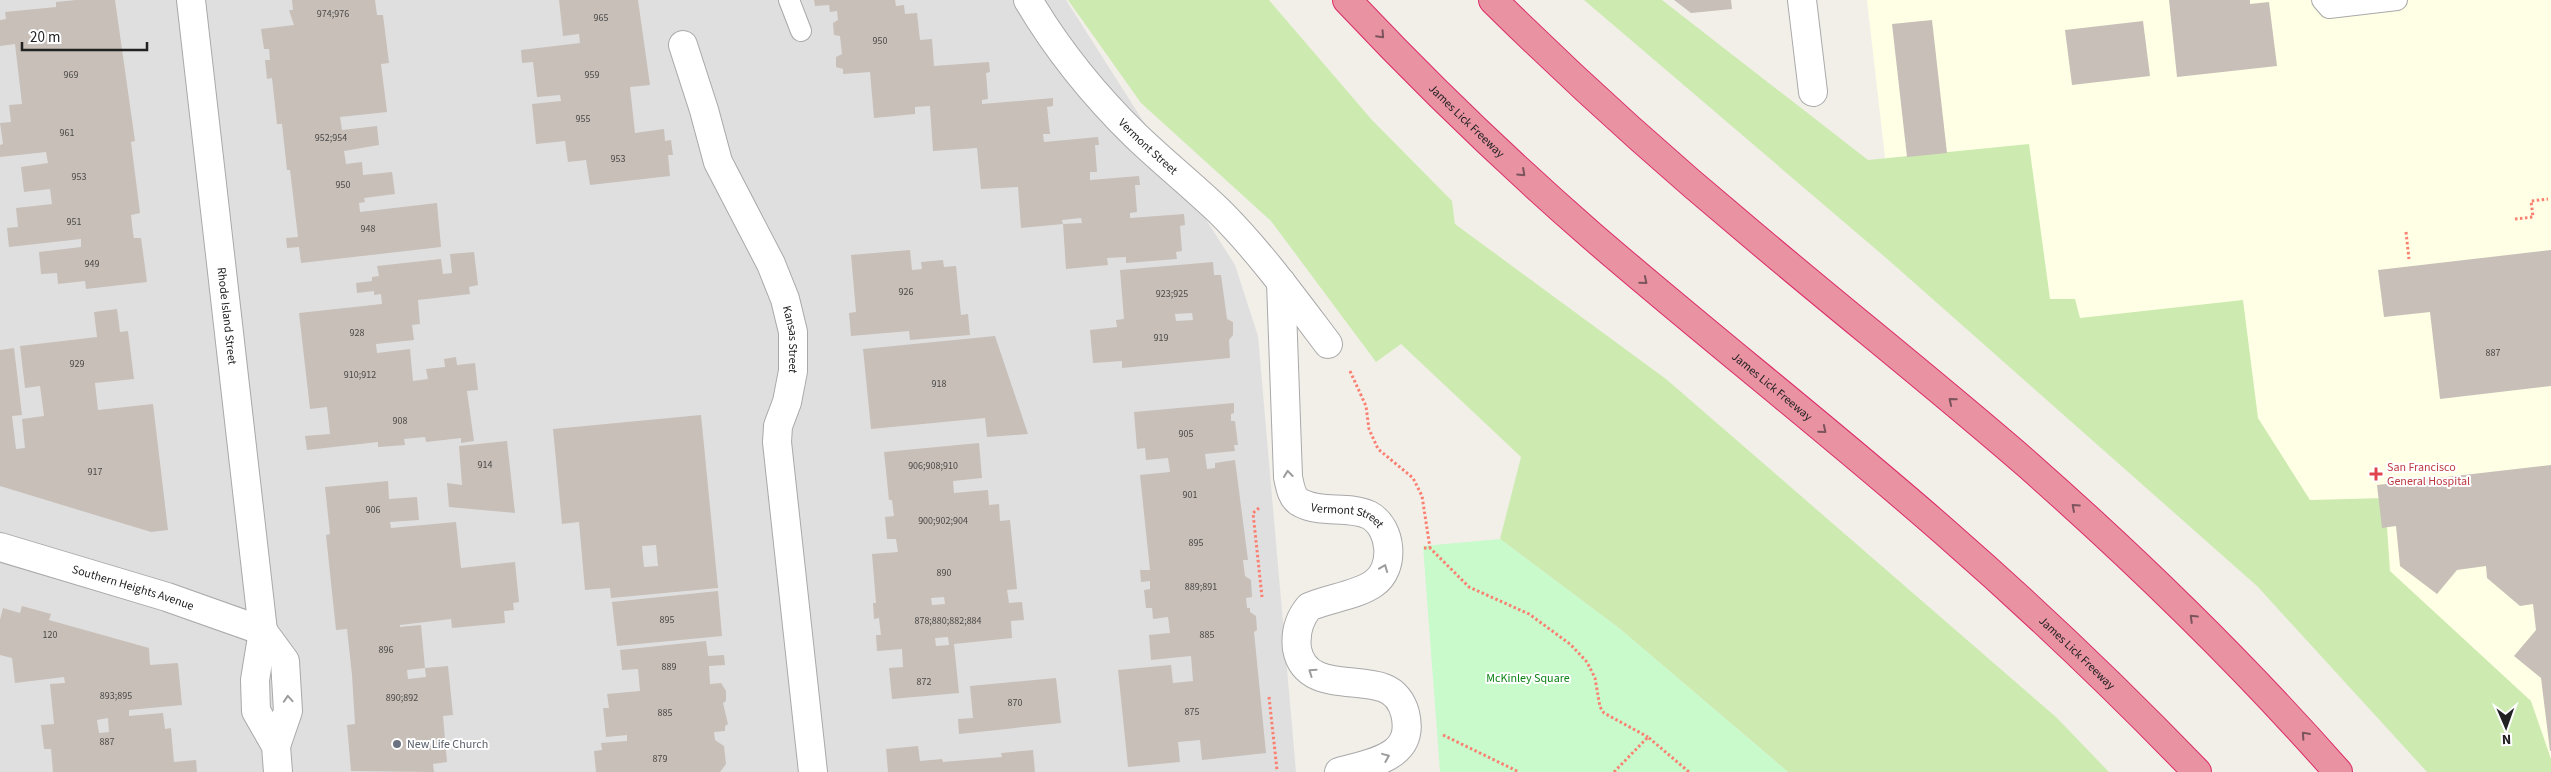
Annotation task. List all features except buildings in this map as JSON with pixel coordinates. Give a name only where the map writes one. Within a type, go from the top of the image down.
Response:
[{"type":"highway","name":"James Lick Freeway","points":[[1347,0],[1436,91],[1524,175],[1627,266],[1944,531],[2011,591],[2139,712],[2197,772]]},
{"type":"highway","points":[[1493,0],[1590,94],[1675,169],[2026,464],[2095,525],[2227,651],[2338,772]]},
{"type":"street","name":"Rhode Island Street","points":[[191,0],[264,631],[285,661],[288,711],[277,759]]},
{"type":"street","name":"Vermont Street","points":[[1028,0],[1059,47],[1098,96],[1135,135],[1220,212],[1281,282],[1328,344]]},
{"type":"street","points":[[1802,0],[1813,92]]},
{"type":"street","name":"Kansas Street","points":[[682,44],[704,110],[718,162],[771,264],[785,299],[793,332],[793,372],[787,402],[778,426],[776,442],[814,772]]},
{"type":"street","name":"Vermont Street","points":[[1281,282],[1288,477],[1292,493],[1296,499],[1308,506],[1359,512],[1370,516],[1383,531],[1388,548],[1386,565],[1376,582],[1309,607],[1298,626],[1297,646],[1299,657],[1304,666],[1322,678],[1374,685],[1392,692],[1403,707],[1407,727]]},
{"type":"street","name":"Southern Heights Avenue","points":[[0,547],[167,597],[264,631]]},
{"type":"street","points":[[1339,772],[1394,754],[1405,737],[1407,727]]},
{"type":"lane","points":[[789,0],[801,31]]},
{"type":"lane","points":[[2325,4],[2396,0]]},
{"type":"path","points":[[2515,219],[2533,217],[2531,201],[2548,199]]},
{"type":"path","points":[[2406,232],[2409,259]]},
{"type":"path","points":[[1328,344],[1348,369],[1366,406],[1369,429],[1378,449],[1412,478],[1422,496],[1430,548],[1469,587],[1529,614],[1570,644],[1587,662],[1595,678],[1600,707],[1604,713],[1648,737],[1689,772]]},
{"type":"path","points":[[1253,514],[1262,597]]},
{"type":"path","points":[[1388,548],[1430,548]]},
{"type":"path","points":[[1269,697],[1277,770]]},
{"type":"path","points":[[1407,727],[1436,732],[1519,772]]},
{"type":"path","points":[[1614,772],[1648,737]]},
{"type":"shaded area","points":[[0,0],[1066,0],[1235,265],[1258,336],[1296,772],[0,772]]},
{"type":"shaded area","name":"San Francisco General Hospital","points":[[1867,0],[2551,0],[2551,772],[1887,175]]},
{"type":"green space","points":[[1068,0],[1269,0],[1372,120],[1452,201],[1455,224],[1666,379],[2056,717],[2109,772],[1788,772],[1620,629],[1500,539],[1521,457],[1401,344],[1376,362],[1271,221],[1141,103]]},
{"type":"green space","points":[[1584,0],[1662,0],[1868,160],[2029,144],[2050,299],[2075,299],[2080,318],[2243,300],[2258,418],[2310,500],[2385,498],[2390,571],[2531,701],[2551,759],[2551,772],[2427,772],[2257,586],[1885,257]]},
{"type":"green space","name":"McKinley Square","points":[[1500,539],[1620,629],[1788,772],[1440,772],[1423,546]]},
{"type":"place","name":"San Francisco General Hospital","points":[[2376,474]]},
{"type":"place","name":"New Life Church","points":[[397,744]]}]
